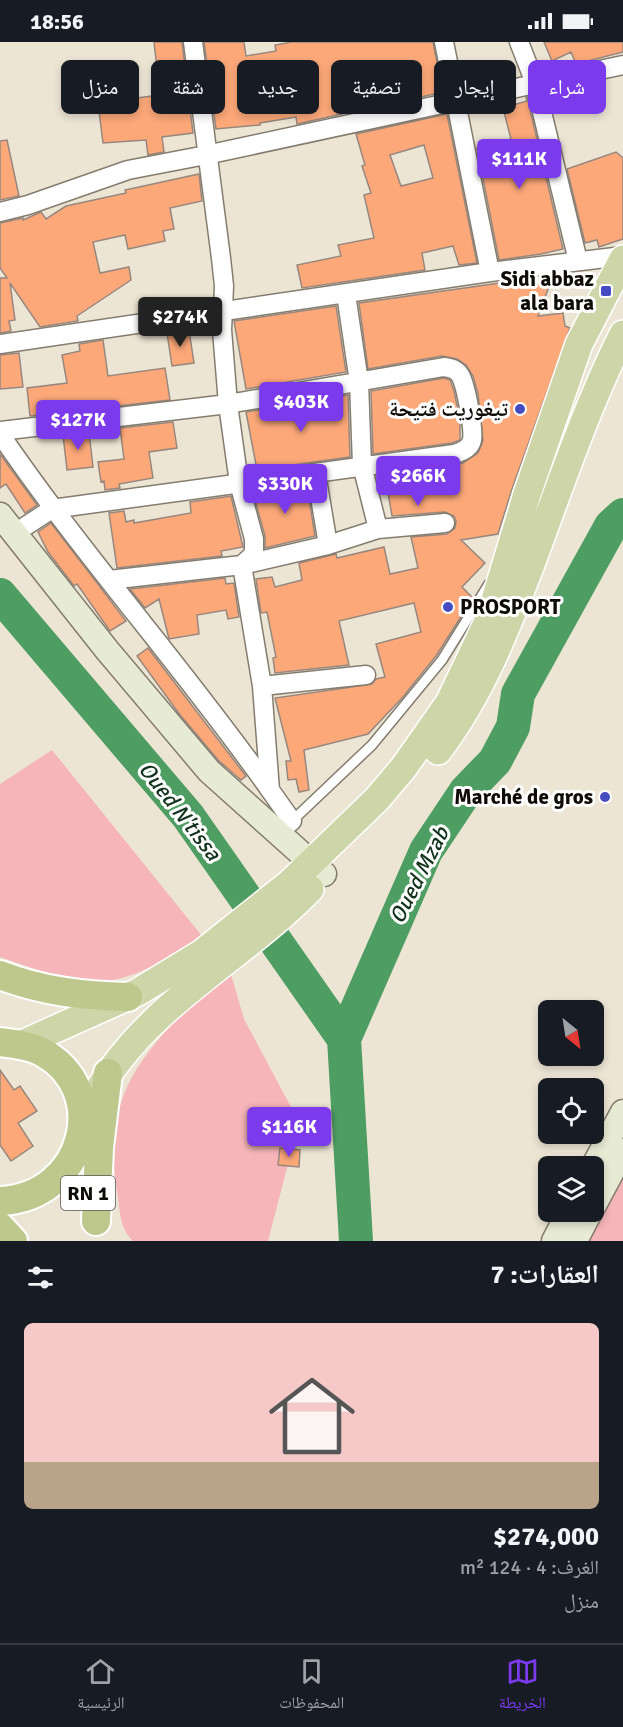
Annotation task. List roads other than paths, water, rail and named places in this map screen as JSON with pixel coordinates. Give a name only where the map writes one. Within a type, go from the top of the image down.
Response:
[{"type":"highway","points":[[0,975],[57,992],[91,997],[128,997]]},
{"type":"highway","points":[[8,1201],[37,1194],[56,1181],[70,1164],[81,1131],[79,1098],[70,1080],[58,1064],[41,1052],[11,1043]]},
{"type":"highway","points":[[99,1231],[99,1147],[108,1074]]},
{"type":"highway","name":"RN 1","points":[[81,1131],[86,1187],[99,1231]]},
{"type":"highway","points":[[0,1226],[13,1241]]},
{"type":"main road","points":[[81,1131],[108,1074],[153,1022],[223,950],[296,890],[317,868],[405,767],[449,704],[490,617],[527,494],[579,344],[623,258]]},
{"type":"main road","points":[[317,868],[419,775],[460,721],[500,646],[600,381],[623,334]]},
{"type":"main road","points":[[0,514],[107,650],[209,771],[285,827],[317,868]]},
{"type":"main road","points":[[11,1043],[128,997],[170,974],[223,950]]},
{"type":"main road","points":[[599,1156],[623,1112]]},
{"type":"main road","points":[[604,1186],[623,1151]]},
{"type":"main road","points":[[0,1226],[8,1201]]},
{"type":"main road","points":[[554,1241],[564,1222]]},
{"type":"main road","points":[[574,1241],[584,1222]]},
{"type":"street","points":[[193,42],[224,286],[222,312],[228,404],[239,483],[254,539],[254,554],[242,565]]},
{"type":"street","points":[[444,42],[448,60]]},
{"type":"street","points":[[519,42],[528,65]]},
{"type":"street","points":[[606,68],[623,65]]},
{"type":"street","points":[[0,212],[28,205],[128,170],[206,155],[434,104]]},
{"type":"street","points":[[459,114],[490,272]]},
{"type":"street","points":[[542,114],[578,261]]},
{"type":"street","points":[[0,344],[490,272],[623,258]]},
{"type":"street","points":[[346,294],[359,382],[362,465],[378,530]]},
{"type":"street","points":[[15,533],[52,509],[463,452],[472,441],[472,431],[459,373],[452,368],[444,367],[228,404],[0,433],[52,509],[238,745],[270,790],[285,827]]},
{"type":"street","points":[[316,472],[328,545]]},
{"type":"street","points":[[109,580],[242,565],[328,545],[378,530],[445,523]]},
{"type":"street","points":[[242,565],[262,686],[268,737],[270,790]]},
{"type":"street","points":[[262,686],[366,675]]},
{"type":"lane","points":[[285,827],[372,745],[442,660],[511,548]]},
{"type":"waterway","name":"Oued Mzab","points":[[356,1241],[344,1039],[426,851],[466,791],[495,761],[513,727],[518,694],[611,526],[623,515]]},
{"type":"waterway","name":"Oued N'tissa","points":[[0,595],[188,816],[344,1039]]},
{"type":"place","name":"Sidi abbaz ala bara","points":[[606,291]]},
{"type":"place","name":"تيغوريت فتيحة","points":[[520,409]]},
{"type":"place","name":"PROSPORT","points":[[448,607]]},
{"type":"place","name":"Marché de gros","points":[[605,797]]}]
